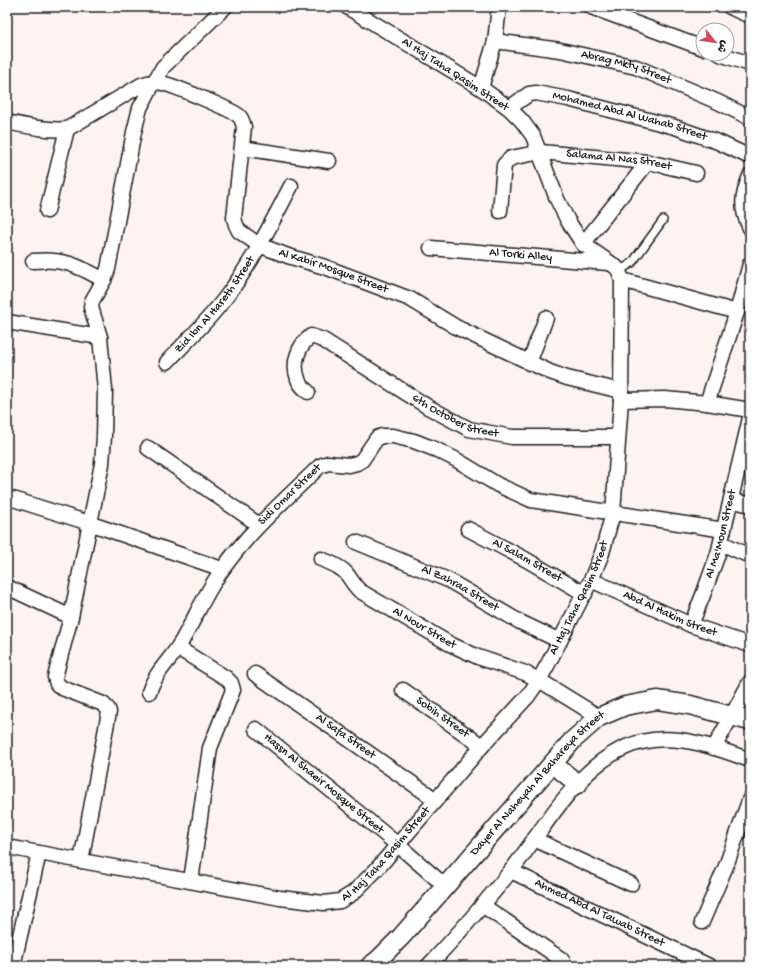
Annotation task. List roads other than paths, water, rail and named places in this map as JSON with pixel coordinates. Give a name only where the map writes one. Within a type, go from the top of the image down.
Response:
[{"type":"street","points":[[81,861],[109,712],[103,704],[62,688],[55,680],[71,617],[102,464],[104,440],[104,390],[100,337],[91,307],[92,301],[104,280],[108,269],[140,108],[163,67],[225,7]]},
{"type":"street","name":"Al Haj Taha Qasim Street","points":[[7,847],[280,898],[324,903],[340,901],[353,892],[377,869],[482,746],[528,696],[539,680],[585,594],[602,553],[613,513],[621,396],[617,271],[583,244],[568,221],[557,199],[541,152],[533,136],[522,121],[509,108],[481,88],[347,7]]},
{"type":"street","points":[[481,88],[495,41],[499,7]]},
{"type":"street","points":[[591,7],[695,45]]},
{"type":"street","points":[[730,7],[750,16]]},
{"type":"street","name":"Abrag Mkty Street","points":[[495,41],[560,50],[636,67],[718,102],[750,118]]},
{"type":"street","points":[[735,59],[750,64]]},
{"type":"street","points":[[7,122],[42,129],[67,129],[141,85],[148,82],[154,82]]},
{"type":"street","name":"Al Kabir Mosque Street","points":[[154,82],[171,85],[234,112],[239,116],[244,127],[234,218],[239,231],[259,245],[288,256],[325,267],[410,300],[456,328],[529,363],[567,378],[621,396],[707,403],[750,410]]},
{"type":"street","name":"Mohamed Abd Al Wahab Street","points":[[509,108],[529,94],[536,93],[568,99],[675,127],[718,142],[750,158]]},
{"type":"street","points":[[47,211],[67,129]]},
{"type":"street","points":[[242,148],[329,161]]},
{"type":"street","name":"Salama Al Nas Street","points":[[500,211],[503,170],[507,161],[511,158],[541,152],[648,162],[696,173]]},
{"type":"street","points":[[583,244],[648,162]]},
{"type":"street","points":[[750,176],[744,190],[742,203],[743,213],[750,228]]},
{"type":"street","name":"Zid Ibn Al Hareth Street","points":[[167,362],[225,298],[236,283],[259,245],[291,186]]},
{"type":"street","name":"Al Torki Alley","points":[[431,248],[617,271]]},
{"type":"street","points":[[33,261],[56,260],[67,262],[78,266],[104,280]]},
{"type":"street","points":[[707,403],[737,312],[750,264]]},
{"type":"street","points":[[617,271],[737,312]]},
{"type":"street","points":[[529,363],[546,318]]},
{"type":"street","points":[[7,322],[100,337]]},
{"type":"street","name":"6th October Street","points":[[308,392],[298,381],[295,365],[300,348],[304,341],[311,336],[323,340],[428,407],[469,429],[512,437],[618,437]]},
{"type":"street","name":"Al Ma'Moun Street","points":[[691,625],[713,570],[723,536],[750,418]]},
{"type":"street","name":"Sidi Omar Street","points":[[149,692],[156,676],[178,648],[192,624],[208,591],[222,569],[260,525],[320,466],[328,463],[349,465],[357,463],[362,460],[377,438],[382,436],[392,436],[414,441],[437,450],[498,485],[531,500],[613,513]]},
{"type":"street","points":[[148,448],[260,525]]},
{"type":"street","points":[[13,498],[90,522],[222,569]]},
{"type":"street","points":[[731,500],[750,505]]},
{"type":"street","points":[[613,513],[723,536],[750,556]]},
{"type":"street","name":"Al Salam Street","points":[[468,529],[525,559],[585,594]]},
{"type":"street","name":"Al Zahraa Street","points":[[356,542],[448,580],[515,619],[560,641]]},
{"type":"street","name":"Al Nour Street","points":[[321,559],[341,569],[360,591],[450,644],[478,657],[539,680],[599,716]]},
{"type":"street","name":"Abd Al Hakim Street","points":[[591,580],[691,625],[750,645]]},
{"type":"street","points":[[7,587],[71,617]]},
{"type":"street","points":[[178,648],[226,678],[231,683],[233,690],[210,748],[191,881]]},
{"type":"street","name":"Al Safa Street","points":[[254,674],[436,800]]},
{"type":"street","points":[[714,748],[750,682]]},
{"type":"street","name":"Sobih Street","points":[[403,690],[482,746]]},
{"type":"street","name":"Dayer Al Naheyah Al Bahareya Street","points":[[377,964],[553,764],[572,740],[599,716],[625,706],[657,700],[690,705],[750,721]]},
{"type":"street","name":"Hassn Al Shaeir Mosque Street","points":[[256,729],[398,845],[445,886]]},
{"type":"street","points":[[428,966],[511,871],[534,839],[578,784],[598,763],[624,748],[652,740],[682,740],[714,748],[750,760]]},
{"type":"street","points":[[553,764],[578,784]]},
{"type":"street","points":[[702,922],[726,866],[750,798]]},
{"type":"street","points":[[534,839],[631,884]]},
{"type":"street","points":[[13,966],[39,853]]},
{"type":"street","name":"Ahmed Abd Al Tawab Street","points":[[511,871],[709,966]]},
{"type":"street","points":[[482,905],[561,959],[564,963],[563,966]]},
{"type":"lane","points":[[617,271],[632,263],[663,220]]}]
